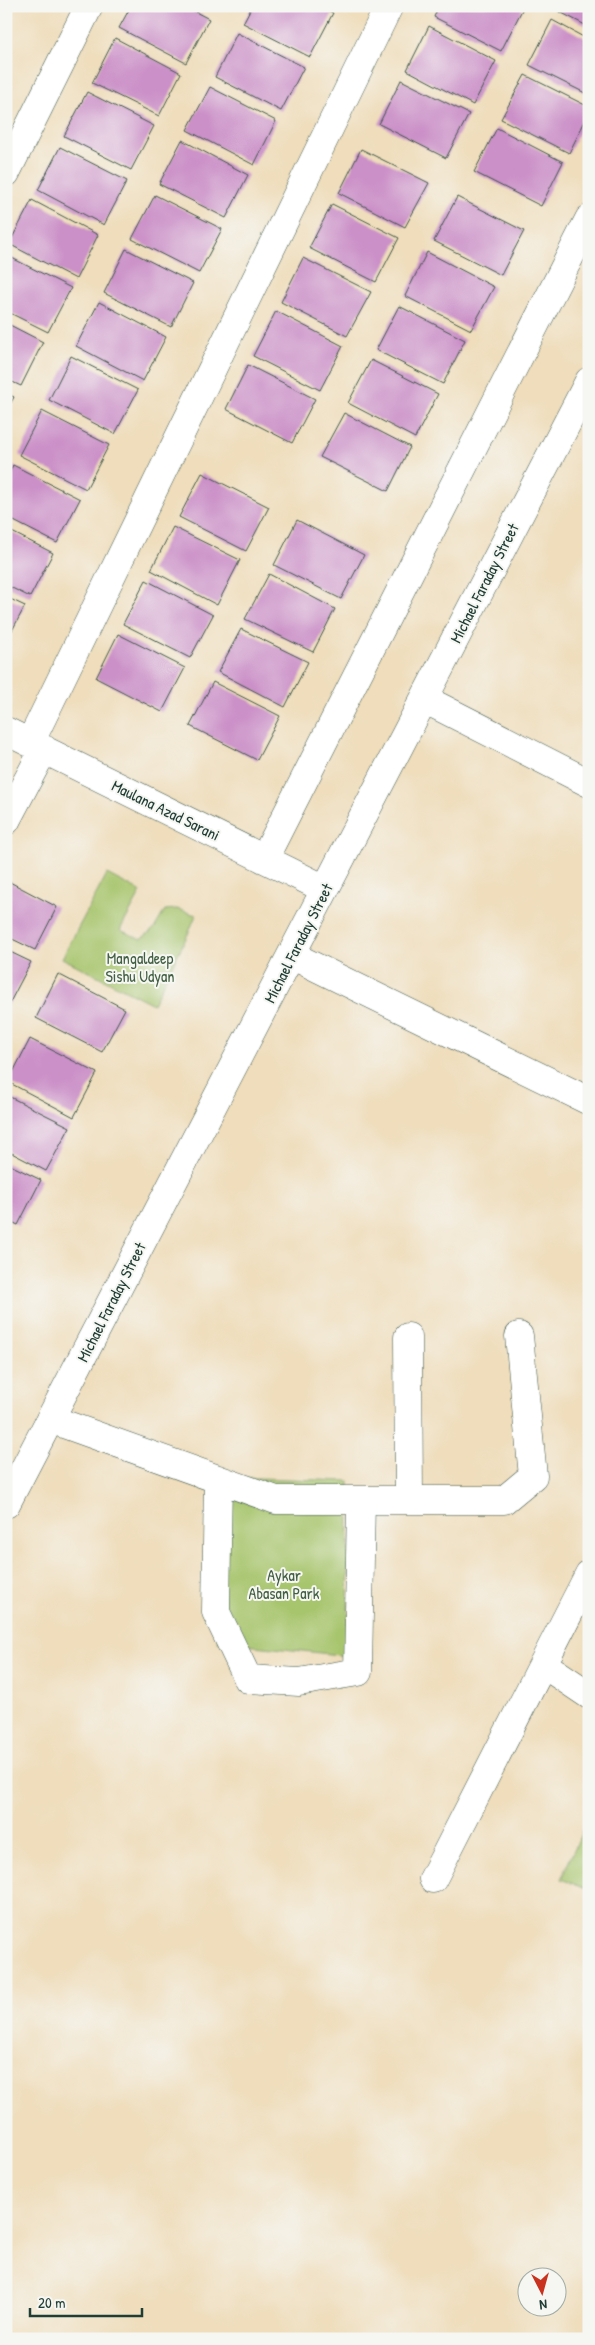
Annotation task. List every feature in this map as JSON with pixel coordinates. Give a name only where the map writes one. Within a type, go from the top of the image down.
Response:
[{"type":"street","points":[[6,172],[89,6]]},
{"type":"street","points":[[6,821],[37,746],[389,6]]},
{"type":"street","points":[[264,859],[589,219]]},
{"type":"street","name":"Michael Faraday Street","points":[[6,1504],[589,381]]},
{"type":"street","points":[[424,699],[589,783]]},
{"type":"street","name":"Maulana Azad Sarani","points":[[6,731],[325,889]]},
{"type":"street","points":[[291,955],[589,1101]]},
{"type":"street","points":[[50,1419],[276,1500],[504,1500],[533,1476],[518,1336]]},
{"type":"street","points":[[408,1337],[409,1500]]},
{"type":"street","points":[[218,1479],[216,1612],[248,1679],[299,1682],[358,1672],[361,1500]]},
{"type":"street","points":[[433,1879],[589,1574]]},
{"type":"street","points":[[542,1664],[589,1695]]},
{"type":"green space","name":"Mangaldeep Sishu Udyan","points":[[107,874],[141,892],[120,930],[141,939],[154,929],[165,910],[177,909],[196,915],[153,1004],[62,958]]},
{"type":"green space","name":"Aykar Abasan Park","points":[[226,1477],[349,1481],[348,1656],[218,1642]]},
{"type":"green space","points":[[589,1816],[589,1890],[561,1879]]},
{"type":"building","points":[[131,6],[184,6],[209,19],[186,63],[119,28]]},
{"type":"building","points":[[252,6],[319,6],[333,13],[310,57],[243,23]]},
{"type":"building","points":[[439,6],[524,6],[501,51],[434,17]]},
{"type":"building","points":[[560,6],[589,6],[589,27],[558,11]]},
{"type":"building","points":[[552,20],[589,40],[589,95],[529,65]]},
{"type":"building","points":[[429,26],[496,61],[473,105],[407,70]]},
{"type":"building","points":[[237,33],[304,67],[281,111],[215,77]]},
{"type":"building","points":[[115,38],[181,73],[159,116],[92,83]]},
{"type":"building","points":[[525,75],[589,107],[589,113],[569,153],[501,119]]},
{"type":"building","points":[[401,80],[469,114],[446,158],[379,124]]},
{"type":"building","points":[[210,87],[276,121],[254,165],[187,130]]},
{"type":"building","points":[[87,92],[154,126],[131,170],[64,136]]},
{"type":"building","points":[[497,128],[563,162],[541,206],[474,172]]},
{"type":"building","points":[[182,140],[248,175],[226,218],[159,184]]},
{"type":"building","points":[[60,147],[127,181],[104,225],[38,190]]},
{"type":"building","points":[[361,149],[429,183],[405,227],[339,193]]},
{"type":"building","points":[[155,195],[222,229],[199,273],[132,239]]},
{"type":"building","points":[[457,197],[524,231],[501,275],[434,241]]},
{"type":"building","points":[[32,200],[98,235],[76,279],[9,244]]},
{"type":"building","points":[[332,204],[399,238],[376,282],[309,248]]},
{"type":"building","points":[[126,249],[193,283],[171,327],[104,293]]},
{"type":"building","points":[[427,252],[494,287],[471,330],[405,296]]},
{"type":"building","points":[[6,255],[71,288],[48,332],[6,311]]},
{"type":"building","points":[[303,258],[371,292],[347,336],[281,302]]},
{"type":"building","points":[[99,302],[166,337],[143,381],[76,346]]},
{"type":"building","points":[[399,306],[465,340],[443,384],[376,350]]},
{"type":"building","points":[[276,311],[343,346],[320,390],[253,356]]},
{"type":"building","points":[[6,323],[43,342],[21,386],[6,379]]},
{"type":"building","points":[[71,356],[138,390],[115,434],[49,400]]},
{"type":"building","points":[[371,360],[438,394],[415,438],[348,403]]},
{"type":"building","points":[[248,365],[315,399],[292,443],[226,409]]},
{"type":"building","points":[[6,393],[14,397],[6,412]]},
{"type":"building","points":[[42,411],[109,445],[86,489],[19,455]]},
{"type":"building","points":[[344,413],[410,447],[388,491],[320,457]]},
{"type":"building","points":[[13,465],[80,499],[57,543],[6,517],[6,479]]},
{"type":"building","points":[[202,473],[269,507],[246,551],[179,517]]},
{"type":"building","points":[[297,520],[364,555],[341,599],[274,565]]},
{"type":"building","points":[[173,527],[240,560],[217,605],[151,570]]},
{"type":"building","points":[[6,529],[53,553],[30,597],[6,585]]},
{"type":"building","points":[[269,574],[335,609],[313,652],[245,619]]},
{"type":"building","points":[[146,580],[213,615],[190,658],[123,624]]},
{"type":"building","points":[[6,597],[25,606],[6,642]]},
{"type":"building","points":[[241,629],[308,662],[285,707],[218,672]]},
{"type":"building","points":[[118,634],[185,668],[162,712],[96,678]]},
{"type":"building","points":[[213,682],[280,716],[257,760],[190,726]]},
{"type":"building","points":[[6,880],[57,907],[35,950],[6,936]]},
{"type":"building","points":[[6,950],[31,962],[8,1006],[6,1005]]},
{"type":"building","points":[[58,974],[125,1009],[102,1052],[36,1018]]},
{"type":"building","points":[[30,1039],[97,1073],[74,1117],[8,1082]]},
{"type":"building","points":[[6,1095],[70,1127],[46,1171],[6,1150]]},
{"type":"building","points":[[6,1163],[41,1180],[18,1225],[6,1219]]}]
